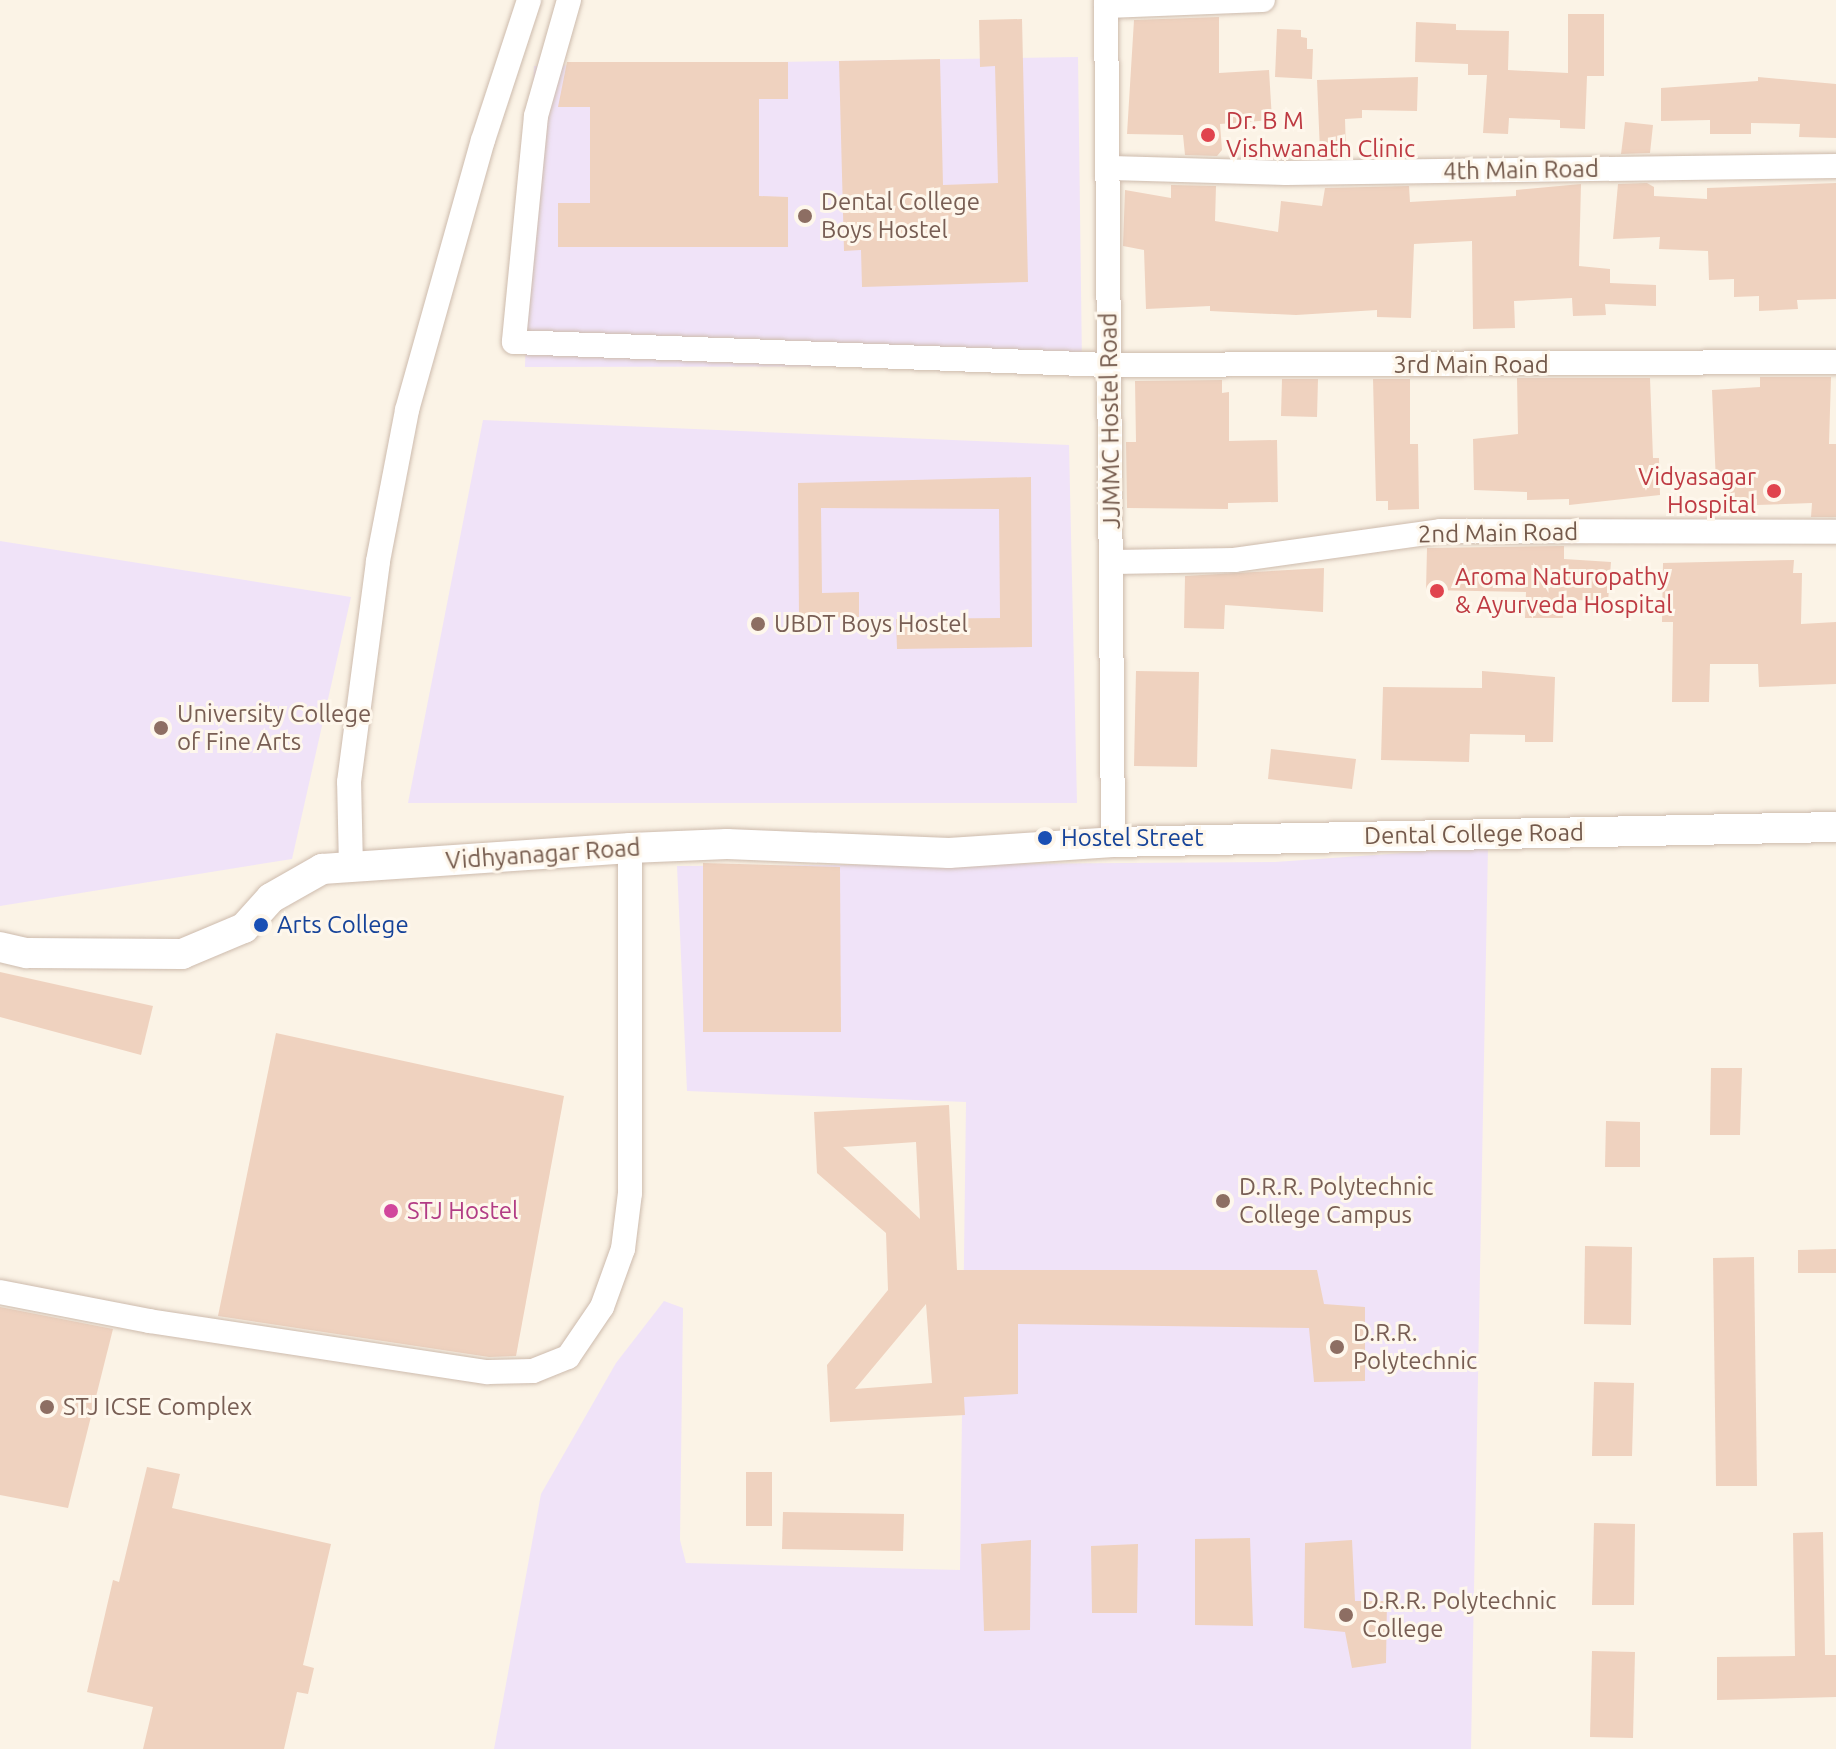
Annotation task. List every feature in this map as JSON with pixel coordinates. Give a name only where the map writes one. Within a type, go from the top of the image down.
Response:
[{"type":"street","points":[[351,867],[349,782],[378,561],[407,410],[483,140],[529,0]]},
{"type":"street","name":"3rd Main Road","points":[[569,0],[536,116],[514,342],[1107,365],[1836,362]]},
{"type":"street","points":[[1106,3],[1263,0]]},
{"type":"street","name":"JJMMC Hostel Road","points":[[1106,3],[1111,168],[1107,365],[1113,562],[1109,680],[1113,842]]},
{"type":"street","name":"4th Main Road","points":[[1111,168],[1286,173],[1836,166]]},
{"type":"street","name":"2nd Main Road","points":[[1113,562],[1234,560],[1440,531],[1836,532]]},
{"type":"street","name":"Dental College Road","points":[[1113,842],[1836,827]]},
{"type":"street","name":"Vidhyanagar Road","points":[[0,947],[27,953],[182,954],[244,928],[271,898],[322,869],[727,844],[949,853],[1113,842]]},
{"type":"street","points":[[0,1292],[149,1321],[488,1372],[533,1371],[568,1357],[602,1307],[623,1249],[630,1193],[630,848]]},
{"type":"shaded area","name":"Dental College Boys Hostel","points":[[1078,57],[1082,366],[525,367],[534,66]]},
{"type":"shaded area","name":"UBDT Boys Hostel","points":[[483,420],[1069,445],[1077,803],[408,803]]},
{"type":"shaded area","name":"University College of Fine Arts","points":[[0,541],[351,597],[292,859],[0,906]]},
{"type":"shaded area","name":"D.R.R. Polytechnic College Campus","points":[[1488,847],[1471,1749],[494,1749],[541,1494],[616,1363],[664,1301],[683,1308],[680,1540],[686,1563],[960,1570],[966,1102],[687,1091],[677,866],[1275,862]]},
{"type":"building","points":[[1568,14],[1604,14],[1604,76],[1587,76],[1585,129],[1560,128],[1560,120],[1509,118],[1508,134],[1483,133],[1487,75],[1468,75],[1468,64],[1415,62],[1416,22],[1456,24],[1456,30],[1509,31],[1508,70],[1568,73]]},
{"type":"building","points":[[1219,17],[1219,73],[1269,70],[1272,120],[1220,124],[1222,150],[1217,156],[1185,155],[1183,135],[1127,134],[1134,20]]},
{"type":"building","points":[[1022,19],[1028,282],[862,287],[861,250],[844,251],[839,61],[940,59],[943,185],[998,183],[995,66],[980,67],[979,20]]},
{"type":"building","points":[[1277,29],[1301,30],[1301,37],[1307,38],[1307,49],[1313,49],[1312,79],[1275,77]]},
{"type":"building","points":[[567,62],[788,62],[788,99],[759,99],[759,196],[788,197],[788,247],[558,247],[558,203],[590,203],[590,107],[558,107]]},
{"type":"building","points":[[1418,77],[1417,111],[1362,110],[1362,118],[1345,119],[1346,151],[1320,152],[1317,80]]},
{"type":"building","points":[[1758,77],[1836,84],[1836,138],[1799,137],[1800,124],[1751,123],[1751,134],[1710,134],[1710,120],[1661,121],[1661,88],[1758,81]]},
{"type":"building","points":[[1625,122],[1653,125],[1650,153],[1621,154]]},
{"type":"building","points":[[1647,183],[1654,187],[1654,196],[1707,199],[1707,188],[1836,183],[1836,299],[1797,300],[1798,309],[1759,311],[1759,296],[1734,297],[1734,279],[1709,280],[1708,251],[1659,249],[1660,237],[1613,239],[1618,184]]},
{"type":"building","points":[[1581,184],[1579,266],[1610,269],[1610,283],[1656,285],[1656,306],[1605,304],[1606,315],[1573,316],[1572,298],[1514,301],[1515,328],[1473,329],[1472,241],[1414,244],[1411,318],[1377,317],[1377,310],[1296,315],[1210,311],[1210,306],[1146,309],[1144,250],[1123,246],[1125,190],[1171,198],[1171,185],[1216,186],[1215,221],[1278,232],[1281,201],[1322,206],[1325,188],[1409,186],[1410,202],[1516,196],[1516,190]]},
{"type":"building","points":[[1760,377],[1831,377],[1829,444],[1836,444],[1836,517],[1811,517],[1812,503],[1757,505],[1757,499],[1724,500],[1724,483],[1716,483],[1712,390],[1760,387]]},
{"type":"building","points":[[1517,378],[1650,378],[1653,458],[1659,458],[1660,495],[1569,505],[1569,499],[1527,500],[1527,492],[1474,490],[1473,439],[1518,434]]},
{"type":"building","points":[[1282,379],[1318,379],[1317,417],[1281,416]]},
{"type":"building","points":[[1373,379],[1410,379],[1410,444],[1418,444],[1419,509],[1388,510],[1388,501],[1376,501]]},
{"type":"building","points":[[1222,380],[1222,393],[1229,392],[1229,441],[1277,440],[1278,502],[1228,503],[1228,509],[1127,508],[1126,442],[1136,442],[1135,381]]},
{"type":"building","points":[[1031,477],[1032,647],[897,649],[896,619],[1000,618],[999,509],[821,508],[822,593],[859,592],[859,617],[799,618],[798,483]]},
{"type":"building","points":[[1564,546],[1564,559],[1611,562],[1608,602],[1563,599],[1563,618],[1525,618],[1526,592],[1426,590],[1427,548]]},
{"type":"building","points":[[1794,560],[1793,573],[1802,573],[1801,624],[1836,622],[1836,684],[1759,687],[1758,664],[1710,664],[1709,702],[1672,702],[1673,622],[1662,622],[1663,563]]},
{"type":"building","points":[[1324,568],[1323,612],[1225,605],[1224,629],[1184,628],[1185,576]]},
{"type":"building","points":[[1136,671],[1199,672],[1197,767],[1134,766]]},
{"type":"building","points":[[1482,671],[1555,677],[1553,742],[1525,742],[1525,735],[1470,734],[1469,762],[1381,760],[1383,687],[1482,688]]},
{"type":"building","points":[[1271,749],[1356,759],[1352,789],[1268,779]]},
{"type":"building","points":[[703,863],[840,867],[841,1032],[703,1032]]},
{"type":"building","points":[[0,972],[153,1006],[141,1055],[0,1017]]},
{"type":"building","name":"STJ Hostel","points":[[276,1033],[564,1096],[516,1356],[489,1357],[218,1316]]},
{"type":"building","points":[[1711,1068],[1742,1068],[1740,1135],[1710,1135]]},
{"type":"building","points":[[949,1105],[957,1270],[1317,1270],[1324,1304],[1365,1307],[1365,1381],[1314,1382],[1309,1328],[1018,1324],[1018,1394],[964,1397],[965,1415],[830,1422],[827,1365],[888,1290],[886,1233],[817,1173],[814,1112]],"holes":[[[916,1142],[920,1219],[843,1147]],[[926,1304],[932,1383],[855,1389]]]},
{"type":"building","points":[[1606,1121],[1640,1122],[1640,1167],[1605,1167]]},
{"type":"building","points":[[1585,1246],[1632,1247],[1631,1325],[1584,1324]]},
{"type":"building","points":[[1836,1249],[1836,1273],[1798,1273],[1798,1250]]},
{"type":"building","points":[[1754,1257],[1757,1486],[1716,1486],[1713,1258]]},
{"type":"building","name":"STJ ICSE Complex","points":[[0,1307],[113,1329],[68,1508],[0,1495]]},
{"type":"building","points":[[1594,1382],[1634,1383],[1632,1456],[1592,1456]]},
{"type":"building","points":[[147,1467],[180,1474],[172,1508],[331,1544],[303,1665],[314,1668],[308,1694],[297,1692],[284,1749],[143,1749],[153,1707],[87,1692],[113,1580],[119,1582]]},
{"type":"building","points":[[746,1472],[772,1472],[772,1526],[746,1526]]},
{"type":"building","points":[[783,1512],[904,1514],[903,1551],[782,1549]]},
{"type":"building","points":[[1594,1523],[1635,1524],[1634,1605],[1592,1605]]},
{"type":"building","points":[[1823,1532],[1825,1655],[1836,1655],[1836,1697],[1717,1700],[1717,1657],[1795,1656],[1793,1533]]},
{"type":"building","points":[[1250,1538],[1253,1626],[1195,1625],[1195,1539]]},
{"type":"building","points":[[1031,1540],[1030,1630],[984,1631],[981,1544]]},
{"type":"building","name":"D.R.R. Polytechnic College","points":[[1352,1540],[1355,1601],[1387,1601],[1386,1663],[1352,1668],[1345,1632],[1304,1628],[1305,1543]]},
{"type":"building","points":[[1138,1544],[1137,1613],[1092,1613],[1091,1546]]},
{"type":"building","points":[[1592,1651],[1635,1652],[1633,1738],[1590,1737]]},
{"type":"place","name":"Dr. B M Vishwanath Clinic","points":[[1208,135]]},
{"type":"place","name":"Dental College Boys Hostel","points":[[805,216]]},
{"type":"place","name":"Vidyasagar Hospital","points":[[1774,491]]},
{"type":"place","name":"Aroma Naturopathy & Ayurveda Hospital","points":[[1437,591]]},
{"type":"place","name":"UBDT Boys Hostel","points":[[758,624]]},
{"type":"place","name":"University College of Fine Arts","points":[[161,728]]},
{"type":"place","name":"Hostel Street","points":[[1045,838]]},
{"type":"place","name":"Arts College","points":[[261,925]]},
{"type":"place","name":"D.R.R. Polytechnic College Campus","points":[[1223,1201]]},
{"type":"place","name":"STJ Hostel","points":[[391,1211]]},
{"type":"place","name":"D.R.R. Polytechnic","points":[[1337,1347]]},
{"type":"place","name":"STJ ICSE Complex","points":[[47,1407]]},
{"type":"place","name":"D.R.R. Polytechnic College","points":[[1346,1615]]}]
